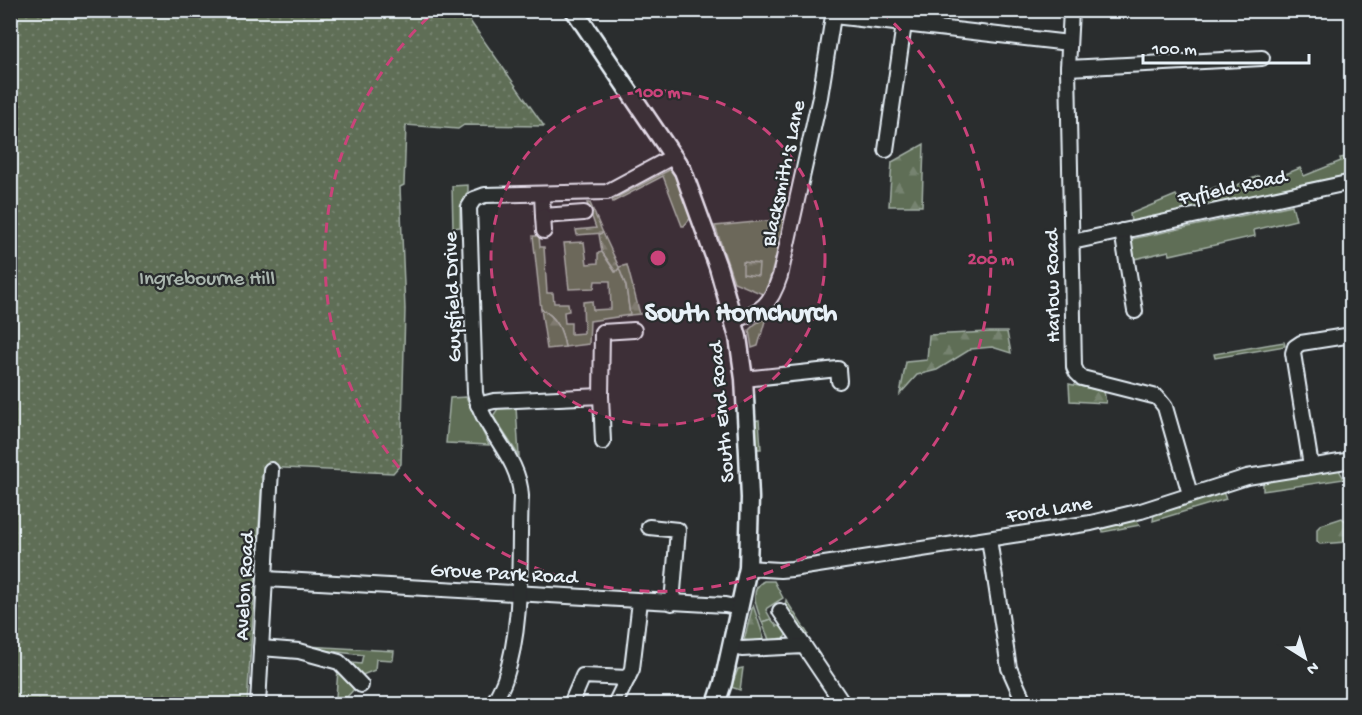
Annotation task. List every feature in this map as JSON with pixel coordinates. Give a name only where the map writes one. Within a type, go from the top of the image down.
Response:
[{"type":"street","name":"South End Road","points":[[574,10],[674,156],[690,185],[734,320],[744,379],[750,498],[748,568],[732,647],[716,705]]},
{"type":"street","name":"Harlow Road","points":[[1071,10],[1068,68],[1074,367],[1083,378],[1157,397],[1165,407],[1190,494]]},
{"type":"street","points":[[834,13],[1069,44]]},
{"type":"street","name":"Blacksmith's Lane","points":[[734,320],[758,312],[775,293],[820,97],[834,13]]},
{"type":"street","points":[[886,150],[904,24]]},
{"type":"street","points":[[1068,68],[1262,58]]},
{"type":"street","name":"Guysfield Drive","points":[[493,705],[505,679],[513,646],[517,594],[520,480],[515,468],[486,423],[475,393],[470,207],[474,199],[484,195],[607,192],[674,156]]},
{"type":"street","name":"Fyfield Road","points":[[1072,242],[1352,182]]},
{"type":"street","points":[[542,194],[544,231]]},
{"type":"street","points":[[543,216],[584,213]]},
{"type":"street","points":[[1122,231],[1135,311]]},
{"type":"street","points":[[603,442],[602,332],[634,330]]},
{"type":"street","points":[[1311,466],[1293,353],[1295,347],[1300,343],[1352,335]]},
{"type":"street","points":[[744,379],[838,369],[839,381]]},
{"type":"street","points":[[478,405],[494,401],[601,396]]},
{"type":"street","name":"Ford Lane","points":[[748,568],[792,569],[1101,521],[1141,511],[1247,477],[1352,460]]},
{"type":"street","name":"Avelon Road","points":[[258,705],[271,470]]},
{"type":"street","points":[[649,527],[678,530],[672,603]]},
{"type":"street","points":[[989,539],[1009,668],[1025,705]]},
{"type":"street","name":"Grove Park Road","points":[[266,579],[725,605],[740,608]]},
{"type":"street","points":[[615,705],[632,669],[640,601]]},
{"type":"street","points":[[780,610],[843,705]]},
{"type":"street","points":[[732,647],[742,649],[804,646]]},
{"type":"street","points":[[261,648],[299,651],[339,662],[361,685]]},
{"type":"street","points":[[571,705],[583,676],[628,678]]},
{"type":"green space","name":"Ingrebourne Hill","points":[[10,11],[463,11],[544,126],[464,125],[458,129],[406,125],[404,185],[400,187],[405,309],[401,464],[393,473],[263,467],[247,704],[11,704]]},
{"type":"green space","points":[[924,144],[922,206],[889,206],[892,162]]},
{"type":"green space","points":[[1351,156],[1351,174],[1131,222],[1130,214],[1176,195],[1180,202],[1216,187],[1219,193],[1258,176],[1262,184],[1300,168],[1304,176],[1341,161],[1340,158]]},
{"type":"green space","points":[[671,169],[680,180],[693,215],[684,226],[682,226],[663,176],[613,202],[612,200]]},
{"type":"green space","points":[[468,185],[468,191],[460,207],[460,227],[453,228],[452,186]]},
{"type":"green space","points":[[587,203],[590,203],[603,233],[577,235],[576,230],[596,228]]},
{"type":"green space","points":[[1292,205],[1296,220],[1254,230],[1255,236],[1170,255],[1169,251],[1130,260],[1127,240]]},
{"type":"green space","points":[[787,219],[765,295],[734,282],[715,226]]},
{"type":"green space","points":[[603,233],[619,267],[627,265],[640,314],[630,315],[626,286],[619,268],[616,272],[602,252],[599,234]]},
{"type":"green space","points":[[533,236],[539,236],[540,247],[544,247],[547,293],[553,293],[554,303],[568,303],[569,311],[564,312],[565,323],[571,323],[571,334],[584,333],[583,302],[592,301],[593,310],[611,309],[610,281],[595,281],[594,288],[569,289],[564,243],[584,242],[587,264],[598,263],[598,253],[602,252],[615,272],[619,268],[626,286],[630,315],[590,321],[589,344],[565,347],[558,325],[547,312],[541,309]]},
{"type":"green space","points":[[743,262],[759,264],[758,276],[743,274]]},
{"type":"green space","points":[[541,309],[547,312],[558,325],[565,347],[547,349]]},
{"type":"green space","points":[[763,319],[765,321],[758,346],[752,348],[749,330]]},
{"type":"green space","points":[[1007,332],[1011,353],[992,347],[971,349],[937,370],[917,375],[900,394],[906,362],[927,360],[929,335]]},
{"type":"green space","points":[[1284,342],[1285,346],[1215,358],[1214,354]]},
{"type":"green space","points":[[1069,384],[1104,391],[1106,403],[1070,401]]},
{"type":"green space","points":[[466,397],[489,445],[446,443],[450,398]]},
{"type":"green space","points":[[499,407],[516,407],[519,456],[493,416]]},
{"type":"green space","points":[[759,420],[761,449],[756,449],[753,421]]},
{"type":"green space","points":[[1338,468],[1344,479],[1263,491],[1263,480]]},
{"type":"green space","points":[[1223,492],[1226,499],[1153,521],[1154,513]]},
{"type":"green space","points":[[1342,518],[1348,523],[1346,542],[1320,544],[1317,541],[1317,529],[1321,525]]},
{"type":"green space","points":[[1135,519],[1140,525],[1103,532],[1102,527]]},
{"type":"green space","points":[[764,581],[774,581],[783,598],[767,608],[771,619],[762,622],[755,594],[756,589]]},
{"type":"green space","points":[[786,600],[808,634],[804,637],[785,605]]},
{"type":"green space","points":[[753,605],[765,641],[744,640]]},
{"type":"green space","points":[[771,619],[777,626],[784,626],[787,634],[784,638],[769,640],[762,622]]},
{"type":"green space","points":[[271,644],[394,651],[393,660],[376,659],[375,670],[360,676],[344,662],[361,664],[363,655]]},
{"type":"green space","points":[[743,668],[740,690],[731,687],[738,669]]},
{"type":"green space","points":[[338,669],[355,688],[347,697],[336,697]]},
{"type":"district","name":"South Hornchurch","points":[[741,311]]}]
